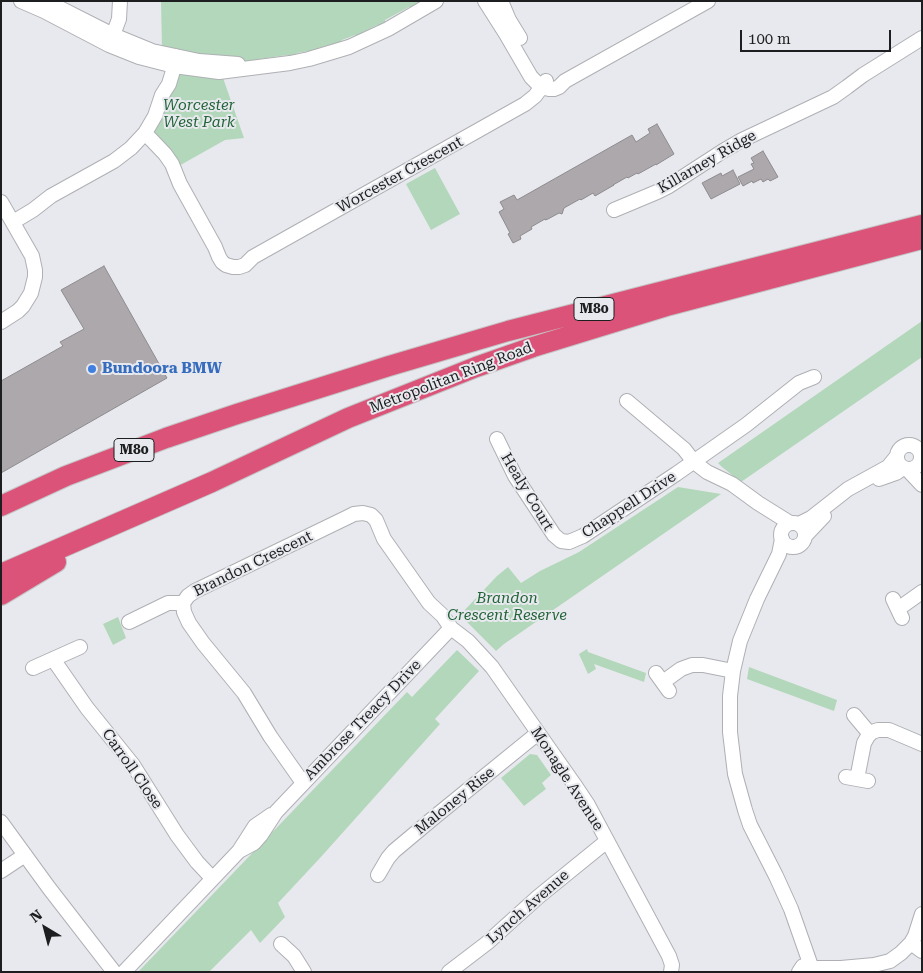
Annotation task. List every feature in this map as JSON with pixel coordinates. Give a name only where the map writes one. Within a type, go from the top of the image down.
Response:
[{"type":"highway","name":"Metropolitan Ring Road","points":[[1,506],[72,473],[166,438],[389,366],[508,331],[922,225]]},
{"type":"highway","name":"Metropolitan Ring Road","points":[[1,574],[212,482],[348,418],[476,366],[652,310],[922,240]]},
{"type":"highway","points":[[1,595],[110,526]]},
{"type":"street","points":[[46,1],[113,35],[146,48],[169,60]]},
{"type":"street","points":[[113,35],[119,19],[120,1]]},
{"type":"street","points":[[23,2],[109,45],[139,56],[169,60],[219,72],[310,59],[349,47],[388,29],[436,1]]},
{"type":"street","points":[[485,1],[531,76],[543,84],[565,81],[708,1]]},
{"type":"street","points":[[501,1],[543,84]]},
{"type":"street","name":"Killarney Ridge","points":[[614,210],[657,192],[742,140],[833,97],[863,75],[922,38]]},
{"type":"street","points":[[11,218],[29,204],[51,196],[123,155],[142,137],[155,116],[162,95],[169,84],[169,60]]},
{"type":"street","name":"Worcester Crescent","points":[[142,137],[157,158],[180,184],[215,247],[222,255],[238,260],[254,257],[518,108],[531,100],[543,84]]},
{"type":"street","points":[[1,202],[32,256],[35,270],[34,286],[28,299],[18,311],[1,322]]},
{"type":"street","name":"Chappell Drive","points":[[561,541],[569,542],[583,536],[753,420],[793,387],[814,377]]},
{"type":"street","points":[[627,401],[678,444],[699,458],[707,472],[732,484],[758,503],[777,526],[805,538],[801,544],[794,548],[765,583]]},
{"type":"street","name":"Healy Court","points":[[497,439],[515,476],[554,535],[561,541]]},
{"type":"street","points":[[922,439],[904,460],[848,489],[792,531],[751,612],[740,642],[730,696],[730,732],[735,774],[742,801],[750,825],[791,909],[808,969],[835,970],[890,961],[916,947],[914,936],[922,914]]},
{"type":"street","points":[[914,447],[921,460],[915,467],[904,460],[914,447]]},
{"type":"street","points":[[904,460],[922,485]]},
{"type":"street","name":"Brandon Crescent","points":[[303,783],[270,736],[244,693],[189,623],[184,612],[184,604],[188,596],[348,517],[363,513],[371,515],[376,520],[387,544],[425,598],[443,616],[451,628]]},
{"type":"street","points":[[897,609],[922,592]]},
{"type":"street","points":[[129,622],[168,604],[184,604]]},
{"type":"street","name":"Monagle Avenue","points":[[451,628],[468,641],[492,667],[583,798],[669,956],[672,965],[671,972]]},
{"type":"street","name":"Ambrose Treacy Drive","points":[[124,972],[239,851],[255,826],[276,812],[451,628]]},
{"type":"street","points":[[33,668],[80,647]]},
{"type":"street","name":"Carroll Close","points":[[53,659],[87,708],[133,766],[177,835],[197,862],[212,878]]},
{"type":"street","points":[[663,682],[681,669],[692,665],[733,672]]},
{"type":"street","points":[[854,715],[870,734]]},
{"type":"street","points":[[857,779],[863,748],[870,734],[878,730],[888,730],[922,744]]},
{"type":"street","name":"Maloney Rise","points":[[378,875],[394,851],[538,733]]},
{"type":"street","points":[[1,822],[114,972]]},
{"type":"street","name":"Lynch Avenue","points":[[449,972],[487,943],[538,897],[607,841]]},
{"type":"street","points":[[1,871],[24,855]]},
{"type":"street","points":[[281,944],[294,956],[304,972]]},
{"type":"green space","points":[[161,1],[425,1],[414,8],[409,7],[385,20],[385,25],[381,27],[377,25],[363,32],[360,37],[355,35],[342,40],[339,45],[333,44],[318,48],[316,52],[312,53],[309,51],[297,53],[291,58],[287,55],[259,59],[255,62],[202,58],[162,50]]},
{"type":"green space","name":"Worcester West Park","points":[[185,72],[222,75],[244,138],[225,140],[177,167],[155,135],[154,130],[177,76]]},
{"type":"green space","points":[[435,168],[460,214],[431,230],[406,184]]},
{"type":"green space","points":[[922,321],[922,357],[741,482],[718,463]]},
{"type":"green space","name":"Brandon Crescent Reserve","points":[[678,487],[721,494],[496,651],[460,615],[508,567],[521,583],[540,571],[579,552]]},
{"type":"green space","points":[[118,617],[126,638],[113,645],[103,624]]},
{"type":"green space","points":[[587,649],[588,652],[646,673],[644,682],[594,664],[596,669],[588,674],[579,654]]},
{"type":"green space","points":[[457,650],[479,671],[435,719],[440,724],[278,903],[285,917],[260,943],[251,930],[209,972],[138,972],[407,692],[412,697]]},
{"type":"green space","points":[[749,667],[837,700],[834,711],[747,679]]},
{"type":"green space","points":[[530,754],[537,755],[551,775],[542,783],[546,789],[524,806],[501,778]]},
{"type":"building","points":[[657,124],[674,154],[638,174],[627,177],[595,196],[593,193],[580,199],[564,208],[562,214],[559,213],[531,227],[532,229],[520,236],[521,239],[513,243],[499,212],[504,209],[500,202],[514,195],[517,200],[632,135],[636,142],[650,133],[648,129]]},
{"type":"building","points":[[763,151],[778,177],[770,181],[768,179],[763,182],[761,179],[753,183],[752,181],[743,186],[738,177],[754,169],[751,164],[754,163],[751,158]]},
{"type":"building","points":[[733,170],[740,184],[711,199],[702,183],[721,173],[722,176]]},
{"type":"building","name":"Bundoora BMW","points":[[104,266],[167,378],[1,473],[1,381],[63,346],[60,342],[84,329],[61,290]]},
{"type":"place","name":"Bundoora BMW","points":[[92,369]]}]
